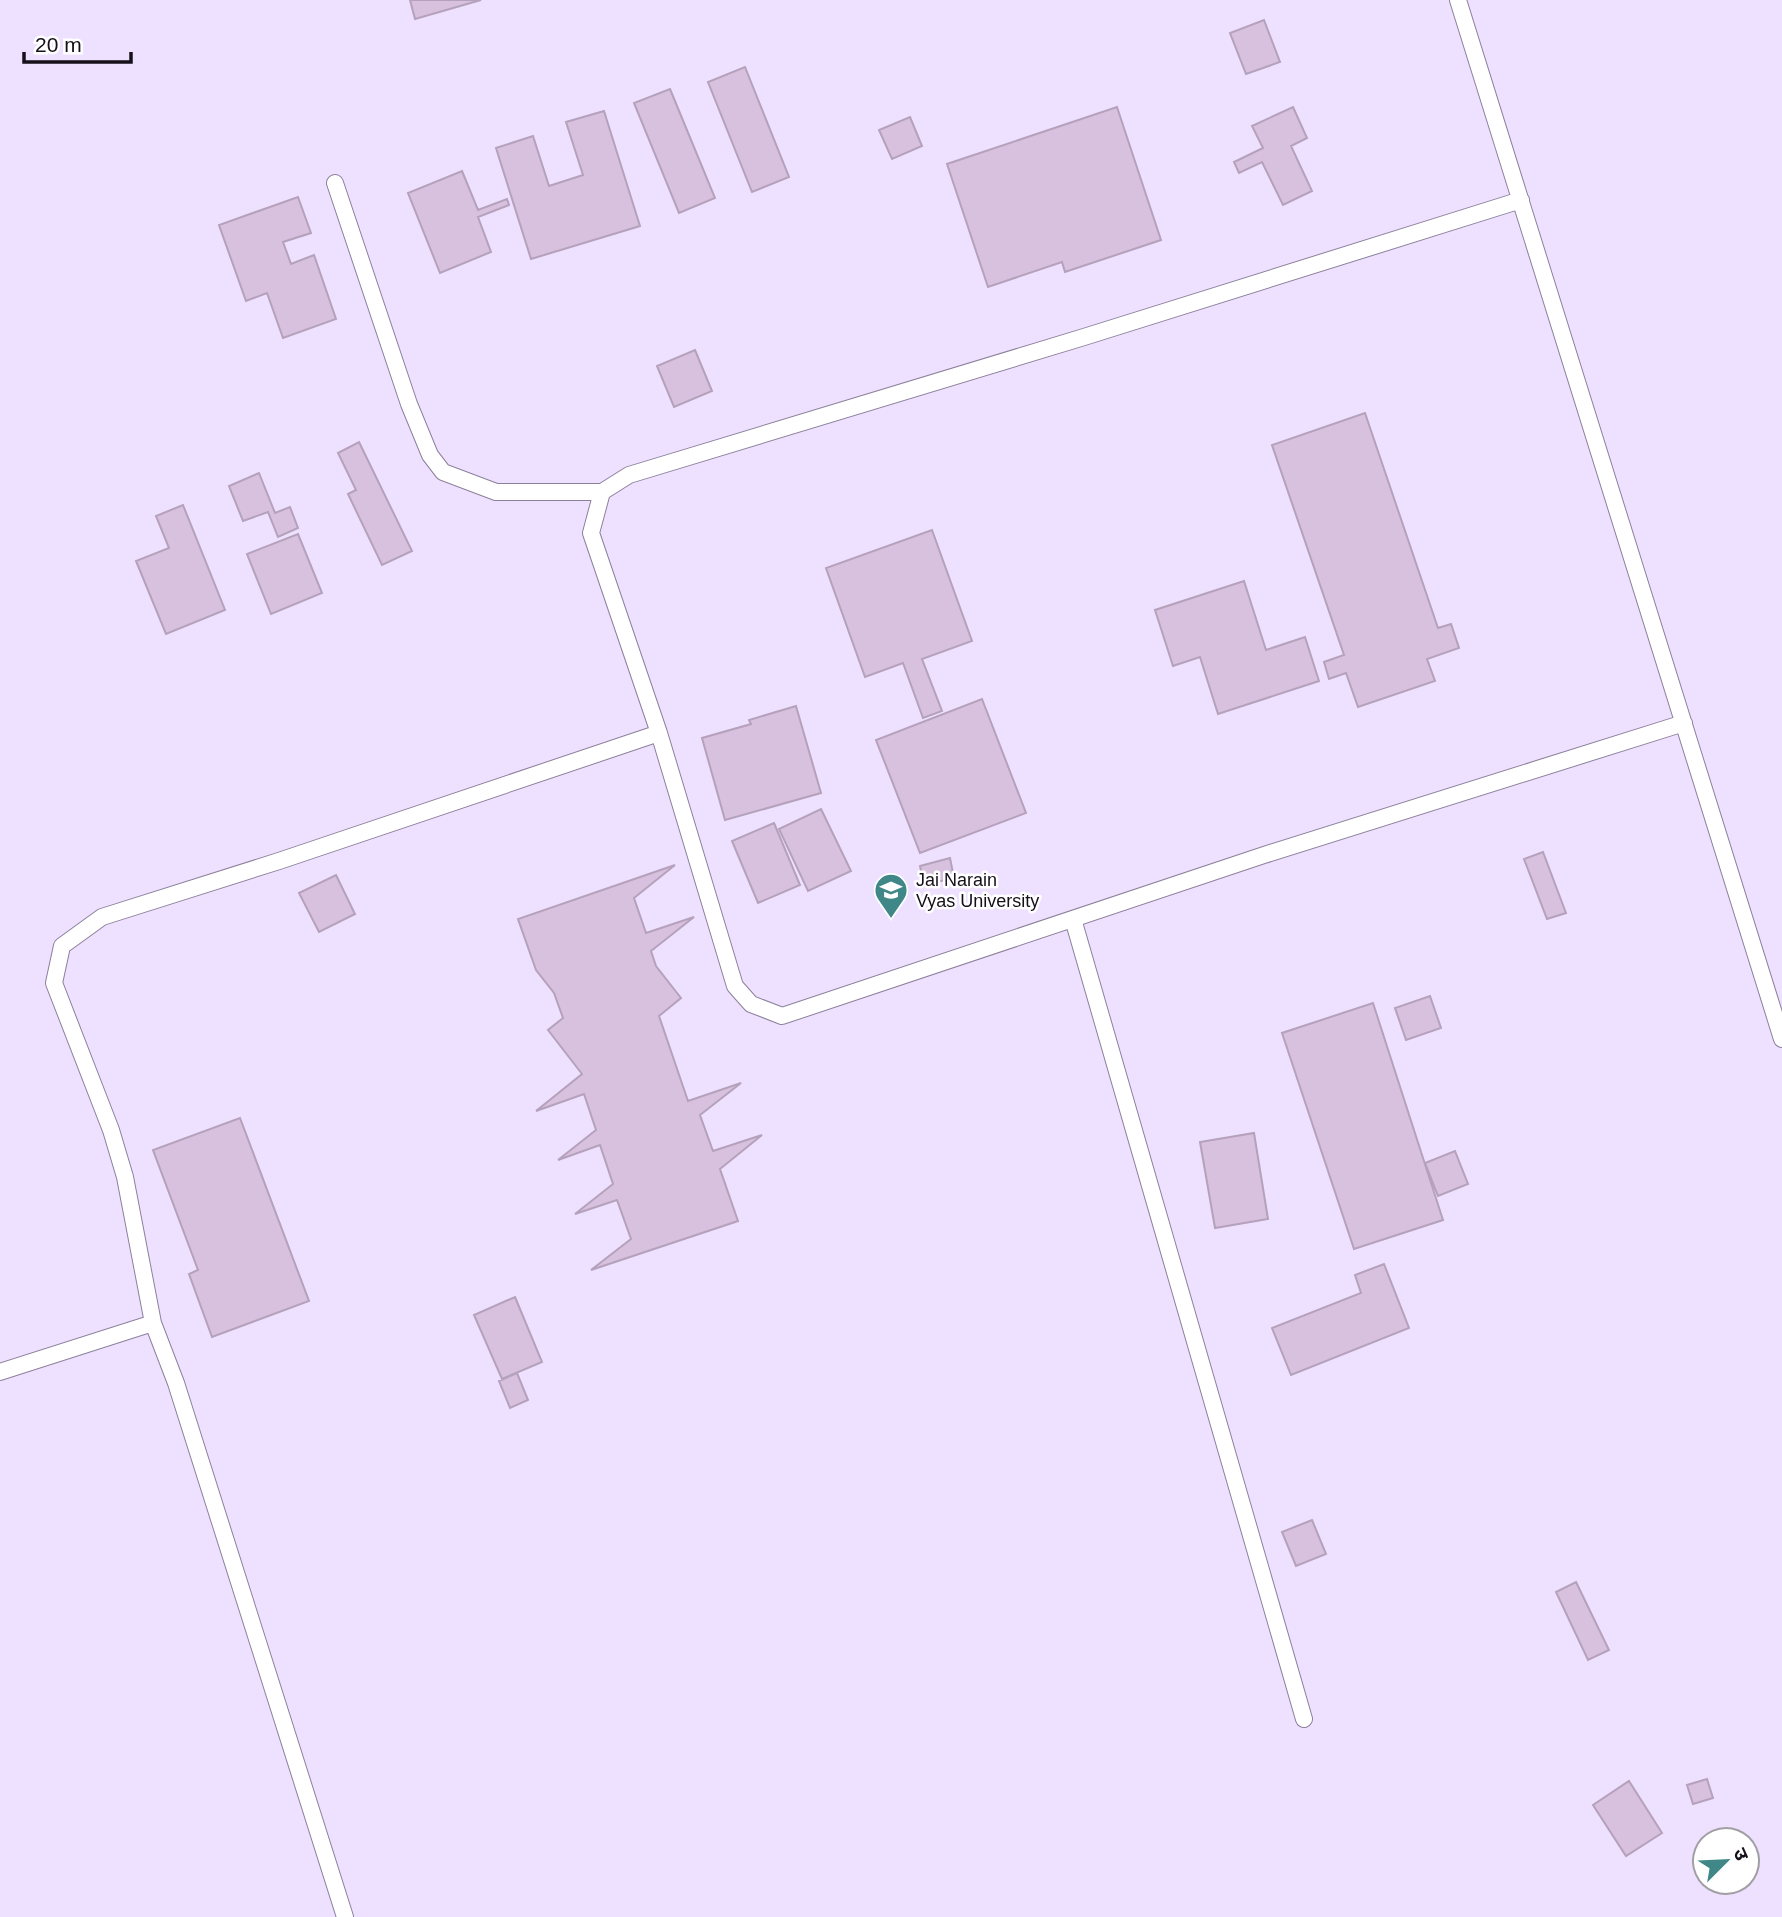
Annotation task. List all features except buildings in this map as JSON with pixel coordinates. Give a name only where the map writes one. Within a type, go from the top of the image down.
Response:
[{"type":"lane","points":[[1458,0],[1782,1038]]},
{"type":"lane","points":[[335,183],[409,404],[430,455],[443,472],[496,492],[602,492],[629,475],[1084,337],[1521,200]]},
{"type":"lane","points":[[602,492],[592,533],[659,733],[735,986],[751,1004],[782,1016],[1264,855],[1684,723]]},
{"type":"lane","points":[[345,1917],[176,1383],[153,1322],[125,1177],[111,1130],[54,983],[62,946],[102,917],[279,861],[659,733]]},
{"type":"lane","points":[[1073,919],[1304,1719]]},
{"type":"lane","points":[[0,1372],[153,1322]]},
{"type":"shaded area","name":"Jai Narain Vyas University","points":[[0,0],[1782,0],[1782,1917],[0,1917]]},
{"type":"place","name":"Jai Narain Vyas University","points":[[891,920]]}]
